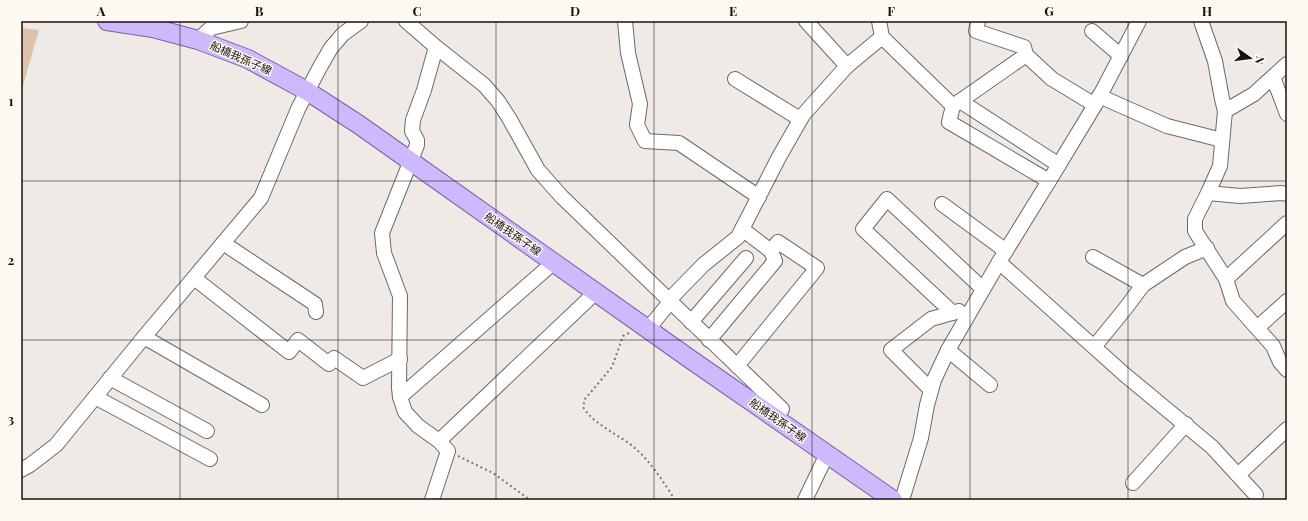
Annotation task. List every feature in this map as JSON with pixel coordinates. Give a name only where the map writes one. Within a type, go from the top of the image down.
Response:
[{"type":"main road","name":"船橋我孫子線","points":[[107,21],[153,28],[198,40],[248,59],[307,91],[410,161],[893,500]]},
{"type":"street","points":[[198,40],[211,28],[241,21]]},
{"type":"street","points":[[21,470],[56,445],[144,337],[261,198],[307,91],[331,48],[343,34],[361,21]]},
{"type":"street","points":[[625,21],[628,53],[640,104],[638,125],[645,141],[679,143],[759,197]]},
{"type":"street","points":[[806,21],[847,66]]},
{"type":"street","points":[[879,21],[882,37],[956,103],[1059,166]]},
{"type":"street","points":[[978,21],[976,31],[1024,47],[1026,55],[1052,79],[1097,101],[1167,126],[1222,140]]},
{"type":"street","points":[[902,500],[921,438],[934,380],[948,350],[1097,101],[1139,21]]},
{"type":"street","points":[[1201,21],[1215,61],[1225,112],[1220,166],[1195,219],[1195,231],[1226,279],[1233,301],[1273,346],[1280,362],[1287,370]]},
{"type":"street","points":[[413,23],[436,47],[484,85],[498,101],[538,170],[562,197],[782,409],[775,418]]},
{"type":"street","points":[[1092,31],[1121,56]]},
{"type":"street","points":[[645,327],[703,265],[738,237],[800,119],[847,66],[882,37]]},
{"type":"street","points":[[436,47],[424,90],[413,120],[412,131],[417,140],[417,145],[382,232],[384,253],[400,296],[400,397],[405,412],[418,426],[444,446]]},
{"type":"street","points":[[1026,55],[956,103],[949,122],[1050,181]]},
{"type":"street","points":[[1225,112],[1254,94],[1287,64]]},
{"type":"street","points":[[1273,77],[1287,114]]},
{"type":"street","points":[[735,79],[800,119]]},
{"type":"street","points":[[1208,193],[1240,196],[1282,193],[1287,194]]},
{"type":"street","points":[[953,313],[863,229],[887,199],[983,290]]},
{"type":"street","points":[[942,204],[1003,256],[1094,347],[1124,374],[1212,446],[1256,495]]},
{"type":"street","points":[[1226,279],[1287,223]]},
{"type":"street","points":[[710,340],[775,261],[771,251],[742,229]]},
{"type":"street","points":[[737,366],[817,268],[778,242],[771,251]]},
{"type":"street","points":[[223,243],[315,304],[316,312]]},
{"type":"street","points":[[1094,347],[1143,285],[1185,257],[1207,248]]},
{"type":"street","points":[[1093,257],[1143,285]]},
{"type":"street","points":[[691,322],[746,258]]},
{"type":"street","points":[[400,397],[554,263]]},
{"type":"street","points":[[194,278],[289,352],[298,340],[329,364],[334,358],[363,378],[400,359]]},
{"type":"street","points":[[432,500],[444,446],[596,292]]},
{"type":"street","points":[[1257,328],[1287,301]]},
{"type":"street","points":[[931,390],[891,350],[931,319],[973,307]]},
{"type":"street","points":[[144,337],[262,405]]},
{"type":"street","points":[[948,350],[990,385]]},
{"type":"street","points":[[110,378],[206,431]]},
{"type":"street","points":[[95,397],[210,458]]},
{"type":"street","points":[[1133,483],[1186,424]]},
{"type":"street","points":[[1238,475],[1287,429]]},
{"type":"street","points":[[805,500],[827,454]]},
{"type":"path","points":[[645,327],[623,336],[616,360],[612,367],[585,399],[583,407],[587,414],[598,423],[636,449],[667,487],[675,500]]},
{"type":"path","points":[[444,446],[493,473],[530,500]]},
{"type":"shaded area","points":[[21,28],[39,30],[21,93]]}]
